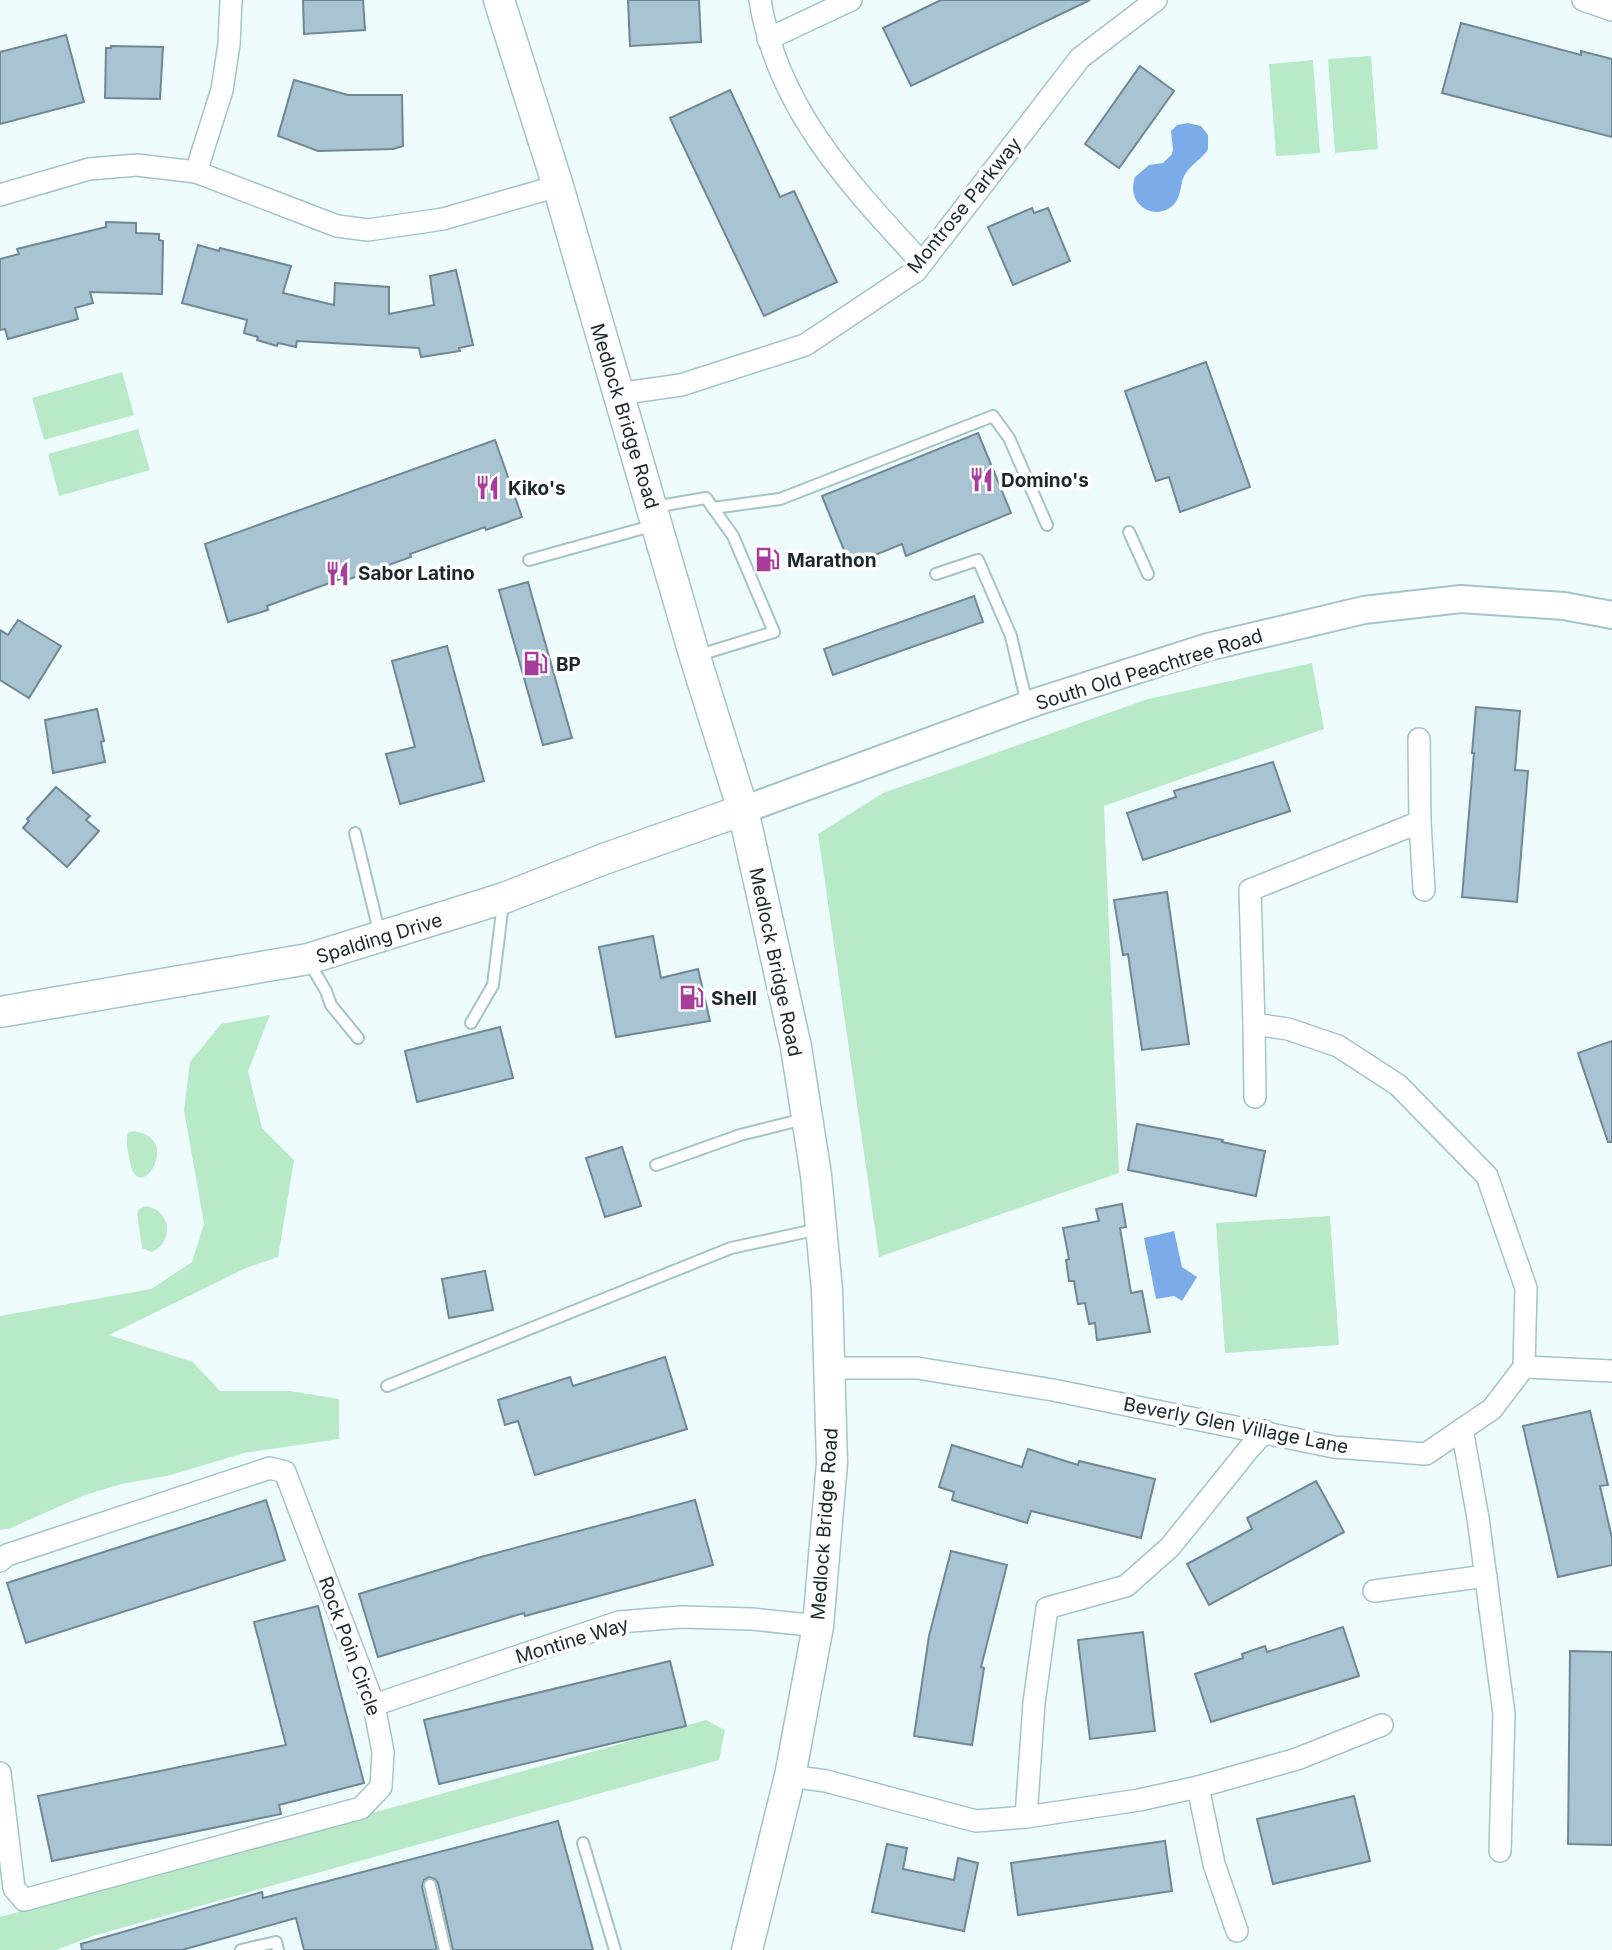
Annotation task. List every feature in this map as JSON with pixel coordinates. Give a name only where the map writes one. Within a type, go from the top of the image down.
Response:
[{"type":"main road","name":"Medlock Bridge Road","points":[[499,0],[558,186],[617,394],[743,810],[796,1047],[816,1175],[830,1368],[832,1463],[818,1626],[789,1776],[747,1950]]},
{"type":"main road","name":"Spalding Drive","points":[[0,1012],[307,959],[504,898],[743,810]]},
{"type":"street","points":[[196,172],[222,90],[232,0]]},
{"type":"street","points":[[760,0],[768,38],[799,113],[853,188],[922,263]]},
{"type":"street","points":[[768,38],[850,0]]},
{"type":"street","name":"Montrose Parkway","points":[[617,394],[681,385],[805,345],[916,271],[1080,58],[1156,0]]},
{"type":"street","points":[[1583,0],[1612,10]]},
{"type":"street","points":[[0,195],[89,169],[137,165],[196,172],[337,226],[368,230],[443,219],[558,186]]},
{"type":"street","name":"South Old Peachtree Road","points":[[743,810],[1027,706],[1208,647],[1364,610],[1461,600],[1564,606],[1612,615]]},
{"type":"street","points":[[1419,739],[1424,890]]},
{"type":"street","points":[[1255,1097],[1250,890],[1420,822]]},
{"type":"street","points":[[1254,1024],[1288,1029],[1338,1046],[1398,1086],[1487,1176],[1526,1288],[1524,1367],[1612,1371]]},
{"type":"street","name":"Beverly Glen Village Lane","points":[[830,1368],[917,1368],[1053,1390],[1334,1447],[1426,1454],[1492,1409],[1524,1367]]},
{"type":"street","points":[[1462,1429],[1486,1576],[1504,1714],[1500,1852]]},
{"type":"street","points":[[1026,1817],[1034,1703],[1047,1608],[1126,1586],[1170,1547],[1265,1431]]},
{"type":"street","name":"Rock Poin Circle","points":[[0,1561],[7,1555],[270,1468],[285,1472],[374,1705],[383,1752],[381,1787],[361,1808],[24,1900],[14,1888],[0,1773]]},
{"type":"street","points":[[1374,1591],[1486,1576]]},
{"type":"street","name":"Montine Way","points":[[374,1705],[619,1622],[681,1617],[752,1619],[818,1626]]},
{"type":"street","points":[[789,1776],[826,1781],[976,1821],[1026,1817],[1139,1800],[1198,1787],[1297,1759],[1382,1725]]},
{"type":"street","points":[[1198,1787],[1214,1864],[1237,1931]]},
{"type":"lane","points":[[713,508],[780,499],[993,416],[1009,438],[1046,525]]},
{"type":"lane","points":[[529,560],[706,498],[733,536],[774,632],[695,657]]},
{"type":"lane","points":[[1129,532],[1148,574]]},
{"type":"lane","points":[[936,574],[978,560],[1011,636],[1027,706]]},
{"type":"lane","points":[[355,833],[381,938]]},
{"type":"lane","points":[[471,1023],[493,985],[504,898]]},
{"type":"lane","points":[[307,959],[331,1005],[358,1038]]},
{"type":"lane","points":[[656,1165],[740,1135],[807,1118]]},
{"type":"lane","points":[[387,1386],[731,1248],[821,1228]]},
{"type":"lane","points":[[583,1843],[615,1950]]},
{"type":"lane","points":[[430,1885],[445,1950]]},
{"type":"lane","points":[[241,1950],[276,1942],[278,1950]]},
{"type":"green space","points":[[1371,56],[1378,149],[1335,153],[1328,59]]},
{"type":"green space","points":[[1313,60],[1320,153],[1276,156],[1269,64]]},
{"type":"green space","points":[[122,372],[134,415],[44,440],[32,398]]},
{"type":"green space","points":[[138,429],[150,470],[59,496],[48,454]]},
{"type":"green space","points":[[1312,663],[1324,729],[1104,806],[1119,1173],[879,1257],[818,834],[883,793],[1148,699]]},
{"type":"green space","points":[[270,1015],[248,1071],[262,1128],[294,1160],[278,1257],[246,1268],[109,1335],[193,1362],[220,1391],[290,1391],[339,1399],[339,1439],[244,1453],[171,1475],[122,1484],[85,1495],[11,1528],[0,1530],[0,1316],[151,1289],[192,1262],[204,1224],[184,1110],[190,1062],[221,1024]]},
{"type":"green space","points":[[134,1131],[149,1136],[156,1145],[154,1167],[141,1178],[134,1174],[127,1147],[128,1133]]},
{"type":"green space","points":[[145,1206],[160,1213],[167,1226],[164,1241],[152,1252],[142,1248],[137,1214],[139,1209]]},
{"type":"green space","points":[[1330,1216],[1339,1345],[1225,1353],[1216,1223]]},
{"type":"green space","points":[[706,1720],[725,1730],[719,1760],[93,1936],[56,1950],[0,1950],[0,1917]]},
{"type":"water","points":[[1188,123],[1201,126],[1208,135],[1208,149],[1186,173],[1174,205],[1159,212],[1143,208],[1135,198],[1135,177],[1149,165],[1163,163],[1172,154],[1171,131],[1177,125]]},
{"type":"water","points":[[1174,1231],[1182,1267],[1197,1277],[1182,1301],[1174,1296],[1156,1299],[1144,1238]]},
{"type":"building","points":[[303,0],[363,0],[365,30],[304,34]]},
{"type":"building","points":[[628,0],[699,0],[701,42],[630,46]]},
{"type":"building","points":[[941,0],[1090,0],[911,86],[883,28]]},
{"type":"building","points":[[1461,23],[1581,55],[1581,51],[1612,59],[1612,137],[1442,93]]},
{"type":"building","points":[[66,35],[84,102],[0,124],[0,52]]},
{"type":"building","points":[[163,47],[160,99],[105,98],[106,48]]},
{"type":"building","points":[[1140,66],[1174,91],[1119,168],[1085,144]]},
{"type":"building","points":[[294,80],[348,95],[402,95],[403,146],[393,149],[318,151],[278,136]]},
{"type":"building","points":[[730,90],[780,197],[794,191],[837,282],[764,316],[670,118]]},
{"type":"building","points":[[1032,208],[1034,213],[1048,208],[1070,261],[1013,285],[988,227]]},
{"type":"building","points":[[106,222],[136,223],[136,233],[159,234],[159,240],[163,241],[162,294],[90,292],[93,303],[75,308],[78,319],[8,339],[5,329],[0,330],[0,259],[19,254],[17,249],[106,227]]},
{"type":"building","points":[[198,245],[291,266],[283,293],[334,305],[335,283],[389,287],[389,314],[434,305],[430,276],[456,270],[473,345],[459,348],[460,351],[421,357],[419,348],[297,341],[296,347],[278,343],[277,346],[257,340],[258,337],[244,333],[247,320],[182,303]]},
{"type":"building","points":[[1206,362],[1250,487],[1180,512],[1169,477],[1156,481],[1125,391]]},
{"type":"building","points":[[978,433],[1011,513],[906,556],[902,544],[850,565],[822,496]]},
{"type":"building","points":[[495,440],[522,517],[486,530],[485,527],[410,554],[411,557],[267,606],[268,610],[228,622],[205,544]]},
{"type":"building","name":"BP","points":[[528,582],[572,738],[543,745],[499,590]]},
{"type":"building","points":[[974,596],[983,622],[833,675],[824,649]]},
{"type":"building","points":[[18,620],[61,646],[29,698],[0,680],[0,630],[8,635]]},
{"type":"building","points":[[447,646],[484,781],[400,804],[386,754],[415,747],[392,661]]},
{"type":"building","points":[[1476,707],[1520,711],[1515,770],[1528,771],[1517,902],[1462,897]]},
{"type":"building","points":[[97,709],[104,741],[101,742],[105,762],[53,773],[45,720]]},
{"type":"building","points":[[1273,762],[1290,811],[1143,860],[1127,813],[1176,797],[1174,791]]},
{"type":"building","points":[[56,787],[90,816],[86,820],[99,831],[67,867],[23,828],[29,821],[27,819]]},
{"type":"building","points":[[1167,892],[1189,1044],[1142,1050],[1128,954],[1123,955],[1114,900]]},
{"type":"building","points":[[653,936],[661,978],[698,969],[710,1021],[616,1037],[599,947]]},
{"type":"building","points":[[500,1027],[513,1078],[417,1102],[405,1051]]},
{"type":"building","points":[[1612,1041],[1612,1142],[1608,1142],[1578,1053]]},
{"type":"building","points":[[1137,1124],[1265,1151],[1256,1196],[1128,1170]]},
{"type":"building","points":[[622,1147],[641,1206],[605,1217],[586,1158]]},
{"type":"building","points":[[1122,1204],[1126,1227],[1120,1228],[1131,1293],[1142,1291],[1150,1332],[1097,1340],[1095,1323],[1089,1324],[1085,1303],[1078,1304],[1074,1281],[1069,1281],[1066,1260],[1069,1259],[1063,1228],[1099,1221],[1096,1209]]},
{"type":"building","points":[[485,1271],[493,1310],[449,1318],[442,1279]]},
{"type":"building","points":[[665,1357],[687,1429],[535,1475],[518,1421],[505,1425],[498,1400],[570,1377],[573,1386]]},
{"type":"building","points":[[1590,1411],[1608,1485],[1600,1486],[1612,1538],[1612,1565],[1558,1577],[1523,1426]]},
{"type":"building","points":[[952,1445],[1022,1467],[1028,1449],[1078,1465],[1079,1461],[1155,1479],[1141,1538],[1031,1511],[1027,1523],[952,1500],[954,1492],[939,1487]]},
{"type":"building","points":[[1316,1481],[1344,1532],[1209,1605],[1187,1564],[1252,1529],[1247,1518]]},
{"type":"building","points":[[266,1500],[285,1560],[26,1643],[7,1583]]},
{"type":"building","points":[[695,1500],[713,1565],[525,1616],[524,1613],[378,1657],[359,1594],[481,1557]]},
{"type":"building","points":[[951,1551],[1007,1565],[981,1667],[984,1668],[972,1745],[914,1736],[929,1636]]},
{"type":"building","points":[[318,1606],[364,1783],[279,1805],[281,1814],[52,1861],[38,1796],[286,1745],[254,1622]]},
{"type":"building","points":[[1343,1627],[1359,1676],[1211,1722],[1195,1674],[1243,1658],[1242,1654],[1265,1646],[1267,1652]]},
{"type":"building","points":[[1143,1632],[1155,1731],[1090,1739],[1078,1640]]},
{"type":"building","points":[[1570,1651],[1612,1652],[1612,1845],[1568,1844]]},
{"type":"building","points":[[670,1661],[686,1726],[439,1784],[424,1720]]},
{"type":"building","points":[[1354,1796],[1370,1861],[1273,1884],[1257,1819]]},
{"type":"building","points":[[558,1821],[593,1950],[453,1950],[438,1883],[429,1877],[424,1880],[422,1887],[437,1950],[304,1950],[296,1918],[182,1950],[82,1950],[81,1944],[262,1892],[263,1898]]},
{"type":"building","points":[[1165,1841],[1172,1891],[1018,1915],[1011,1863]]},
{"type":"building","points":[[887,1844],[907,1848],[903,1869],[954,1880],[958,1858],[978,1863],[964,1931],[872,1912]]},
{"type":"place","name":"Domino's","points":[[981,480]]},
{"type":"place","name":"Kiko's","points":[[488,488]]},
{"type":"place","name":"Marathon","points":[[767,560]]},
{"type":"place","name":"Sabor Latino","points":[[338,573]]},
{"type":"place","name":"BP","points":[[536,664]]},
{"type":"place","name":"Shell","points":[[691,998]]}]
